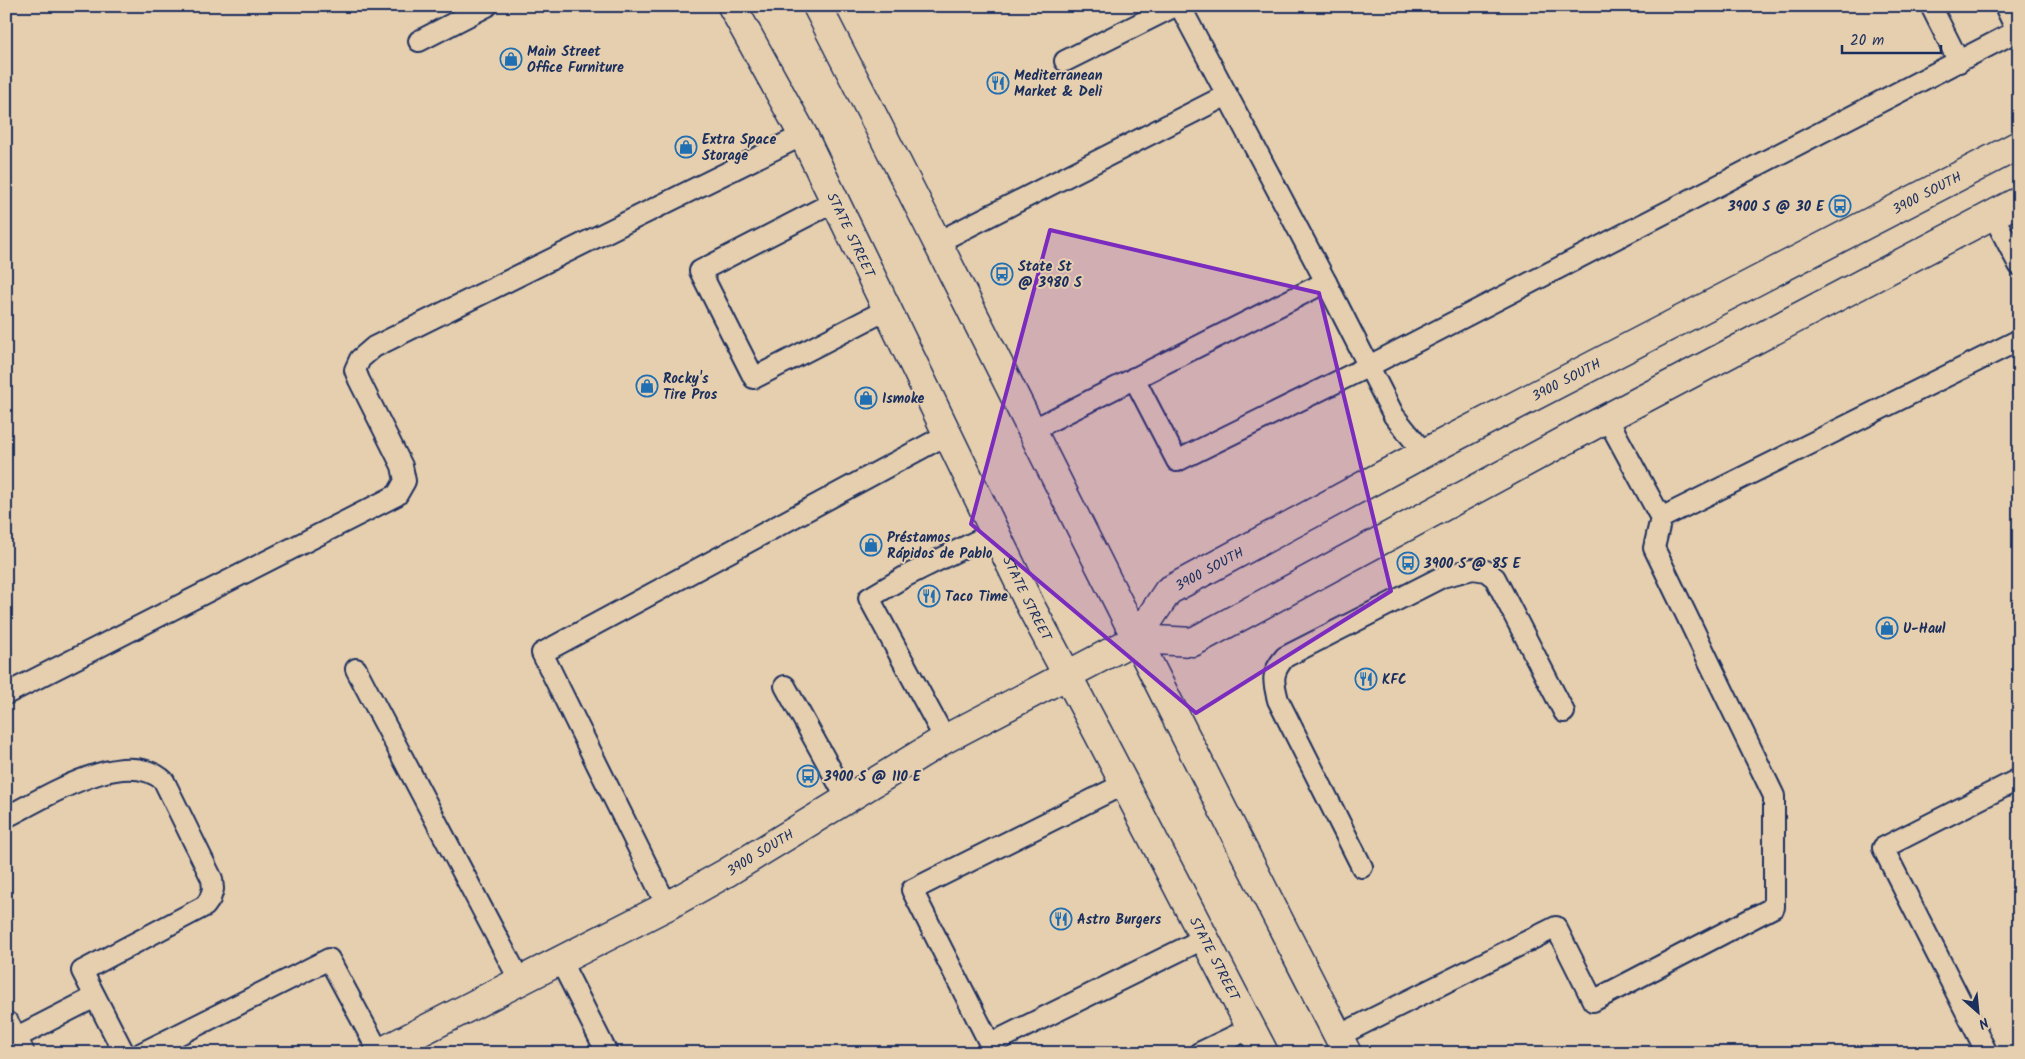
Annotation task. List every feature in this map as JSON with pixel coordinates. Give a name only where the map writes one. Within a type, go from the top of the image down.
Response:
[{"type":"main road","name":"STATE STREET","points":[[732,6],[803,135],[836,201],[1066,675],[1264,1053]]},
{"type":"main road","points":[[817,6],[938,242],[1136,639],[1343,1044]]},
{"type":"main road","name":"3900 SOUTH","points":[[379,1053],[667,906],[726,873],[945,739],[1136,639],[1168,591],[1424,453],[2019,145]]},
{"type":"main road","points":[[1136,639],[1193,642],[1607,418],[2019,201]]},
{"type":"lane","points":[[419,41],[487,6]]},
{"type":"lane","points":[[1065,61],[1175,6]]},
{"type":"lane","points":[[1180,6],[1326,282],[1394,416],[1424,453]]},
{"type":"lane","points":[[1931,6],[1959,62]]},
{"type":"lane","points":[[1134,378],[1177,461],[1369,366],[2017,31],[2005,6]]},
{"type":"lane","points":[[938,242],[1227,95]]},
{"type":"lane","points":[[6,694],[397,495],[405,481],[402,466],[355,370],[360,359],[374,348],[803,135]]},
{"type":"lane","points":[[836,201],[700,271],[754,378],[888,309]]},
{"type":"lane","points":[[1993,215],[2019,265]]},
{"type":"lane","points":[[1032,430],[1326,282]]},
{"type":"lane","points":[[1661,518],[2019,340]]},
{"type":"lane","points":[[1343,1044],[1556,928],[1593,1001],[1774,907],[1774,796],[1654,548],[1661,518],[1607,418]]},
{"type":"lane","points":[[667,906],[542,653],[948,434]]},
{"type":"lane","points":[[945,739],[869,598],[906,576],[995,532]]},
{"type":"lane","points":[[1362,867],[1278,700],[1273,676],[1285,657],[1442,577],[1473,569],[1486,572],[1495,578],[1564,712]]},
{"type":"lane","points":[[356,669],[520,981]]},
{"type":"lane","points":[[785,686],[847,799]]},
{"type":"lane","points":[[6,817],[97,774],[116,770],[146,770],[164,780],[205,861],[212,878],[210,899],[205,906],[82,971],[124,1053]]},
{"type":"lane","points":[[1987,1053],[1883,848],[2019,779]]},
{"type":"lane","points":[[1124,784],[912,890],[990,1044],[1205,938]]},
{"type":"lane","points":[[142,1053],[329,959],[379,1053]]},
{"type":"lane","points":[[560,960],[607,1053]]},
{"type":"lane","points":[[13,1039],[95,997]]},
{"type":"lane","points":[[1200,1053],[1251,1028]]},
{"type":"highlighted area","points":[[1050,230],[1319,293],[1391,591],[1196,713],[971,524]]},
{"type":"place","name":"Main Street Office Furniture","points":[[511,59]]},
{"type":"place","name":"Mediterranean Market & Deli","points":[[998,83]]},
{"type":"place","name":"Extra Space Storage","points":[[686,147]]},
{"type":"place","name":"3900 S @ 30 E","points":[[1840,206]]},
{"type":"place","name":"State St @ 3980 S","points":[[1002,274]]},
{"type":"place","name":"Rocky's Tire Pros","points":[[647,386]]},
{"type":"place","name":"Ismoke","points":[[866,398]]},
{"type":"place","name":"Préstamos Rápidos de Pablo","points":[[871,545]]},
{"type":"place","name":"3900 S @ 85 E","points":[[1408,563]]},
{"type":"place","name":"Taco Time","points":[[929,596]]},
{"type":"place","name":"U-Haul","points":[[1887,628]]},
{"type":"place","name":"KFC","points":[[1366,679]]},
{"type":"place","name":"3900 S @ 110 E","points":[[808,776]]},
{"type":"place","name":"Astro Burgers","points":[[1061,919]]}]
